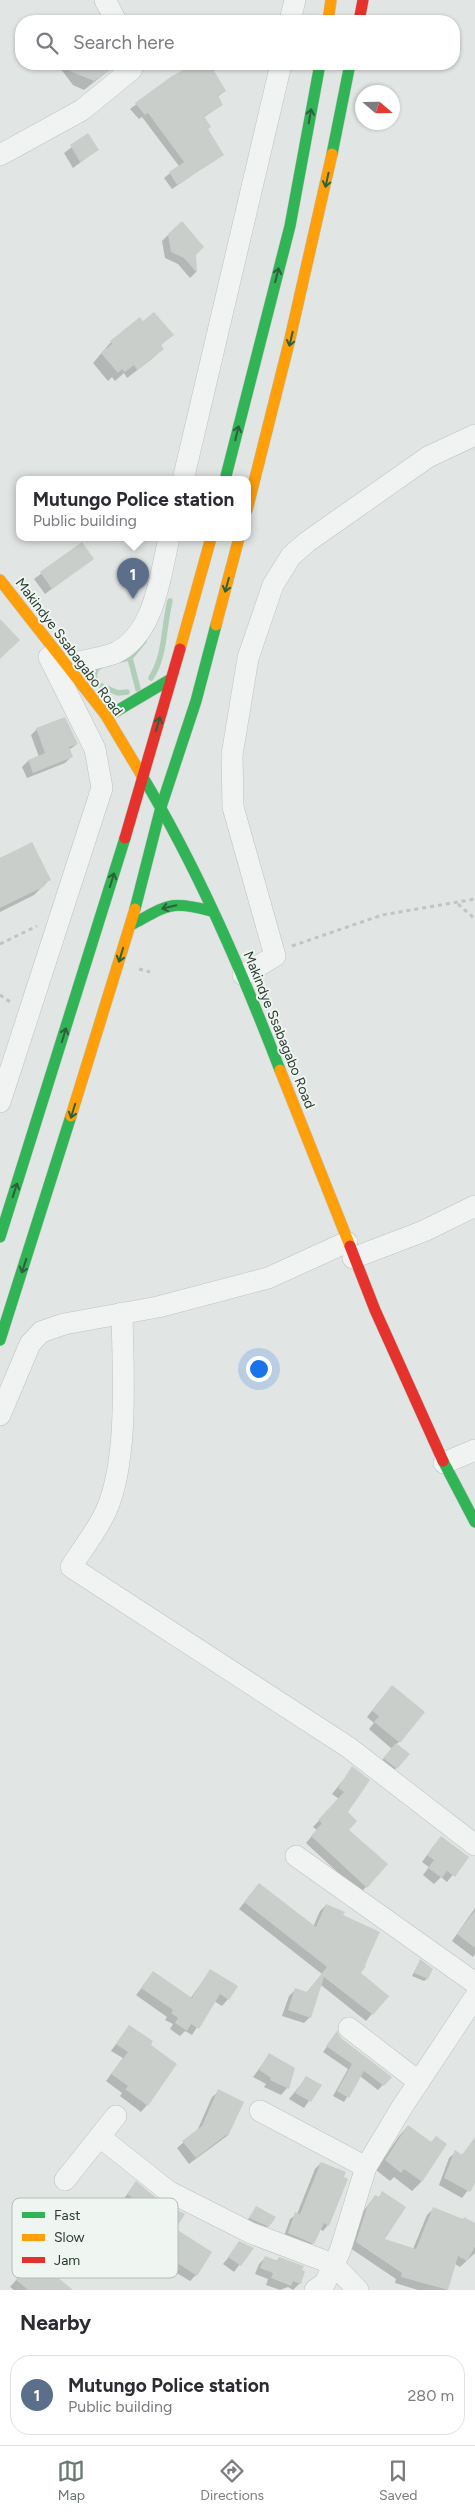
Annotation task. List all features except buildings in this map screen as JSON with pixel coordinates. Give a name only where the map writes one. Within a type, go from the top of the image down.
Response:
[{"type":"main road","points":[[329,15],[332,0]]},
{"type":"main road","points":[[360,15],[364,0]]},
{"type":"main road","points":[[226,476],[290,226],[319,70]]},
{"type":"main road","points":[[251,495],[277,399],[314,245],[349,70]]},
{"type":"main road","points":[[0,1237],[142,780],[210,541]]},
{"type":"main road","points":[[0,1340],[130,925],[161,807],[196,701],[238,541]]},
{"type":"main road","name":"Makindye Ssabagabo Road","points":[[3,592],[26,615],[105,714],[142,780],[161,807],[243,975],[350,1250],[444,1463],[475,1522]]},
{"type":"main road","points":[[105,714],[115,712],[171,679]]},
{"type":"main road","points":[[130,925],[168,905],[187,905],[211,911]]},
{"type":"street","points":[[105,0],[113,15]]},
{"type":"street","points":[[291,15],[295,0]]},
{"type":"street","points":[[0,155],[82,110],[131,70]]},
{"type":"street","points":[[184,476],[280,70]]},
{"type":"street","points":[[243,975],[275,956],[233,807],[232,755],[248,658],[273,585],[291,556],[307,542],[428,457],[475,435]]},
{"type":"street","points":[[66,664],[114,653],[132,640],[146,620],[168,541]]},
{"type":"street","points":[[0,1102],[102,788],[95,749],[73,702],[26,615]]},
{"type":"street","points":[[0,1415],[30,1344],[41,1332],[64,1324],[158,1307],[268,1278],[350,1250],[424,1231],[475,1206]]},
{"type":"street","points":[[122,1313],[123,1403],[114,1488],[106,1512],[71,1567],[348,1747],[475,1845]]},
{"type":"street","points":[[444,1463],[475,1450]]},
{"type":"street","points":[[296,1856],[475,1983]]},
{"type":"street","points":[[315,2290],[325,2282],[333,2264],[366,2168],[419,2082],[475,1997]]},
{"type":"street","points":[[349,2028],[419,2082]]},
{"type":"street","points":[[260,2111],[366,2168]]},
{"type":"street","points":[[65,2180],[116,2116]]},
{"type":"street","points":[[100,2137],[168,2191],[251,2233],[333,2264],[358,2290]]},
{"type":"path","points":[[275,956],[299,942],[382,915],[475,899]]},
{"type":"path","points":[[458,903],[475,918]]},
{"type":"path","points":[[0,944],[62,914]]},
{"type":"waterway","points":[[151,678],[162,650],[170,601]]},
{"type":"waterway","points":[[119,660],[130,658],[144,641]]},
{"type":"waterway","points":[[130,658],[138,689]]},
{"type":"waterway","points":[[101,666],[96,669],[94,676],[97,684],[118,693],[127,692]]},
{"type":"traffic: fast","points":[[226,476],[290,226],[319,70]]},
{"type":"traffic: fast","points":[[332,154],[349,70]]},
{"type":"traffic: fast","points":[[135,909],[161,807],[196,701],[216,625]]},
{"type":"traffic: fast","points":[[105,714],[115,712],[171,679]]},
{"type":"traffic: fast","points":[[141,774],[181,845],[217,919],[250,994],[280,1070]]},
{"type":"traffic: fast","points":[[0,1237],[125,838]]},
{"type":"traffic: fast","points":[[131,925],[169,906],[186,906],[211,911]]},
{"type":"traffic: fast","points":[[0,1340],[71,1116]]},
{"type":"traffic: fast","points":[[443,1461],[475,1522]]},
{"type":"traffic: slow","points":[[329,15],[331,0]]},
{"type":"traffic: slow","points":[[251,494],[289,343],[332,154]]},
{"type":"traffic: slow","points":[[180,649],[210,541]]},
{"type":"traffic: slow","points":[[216,625],[238,541]]},
{"type":"traffic: slow","points":[[0,580],[105,714],[141,774]]},
{"type":"traffic: slow","points":[[71,1116],[135,909]]},
{"type":"traffic: slow","points":[[280,1070],[350,1246]]},
{"type":"traffic: jam","points":[[360,15],[363,0]]},
{"type":"traffic: jam","points":[[125,838],[180,649]]},
{"type":"traffic: jam","points":[[350,1246],[375,1310],[443,1461]]},
{"type":"place","name":"Mutungo Police station","points":[[133,599]]}]
